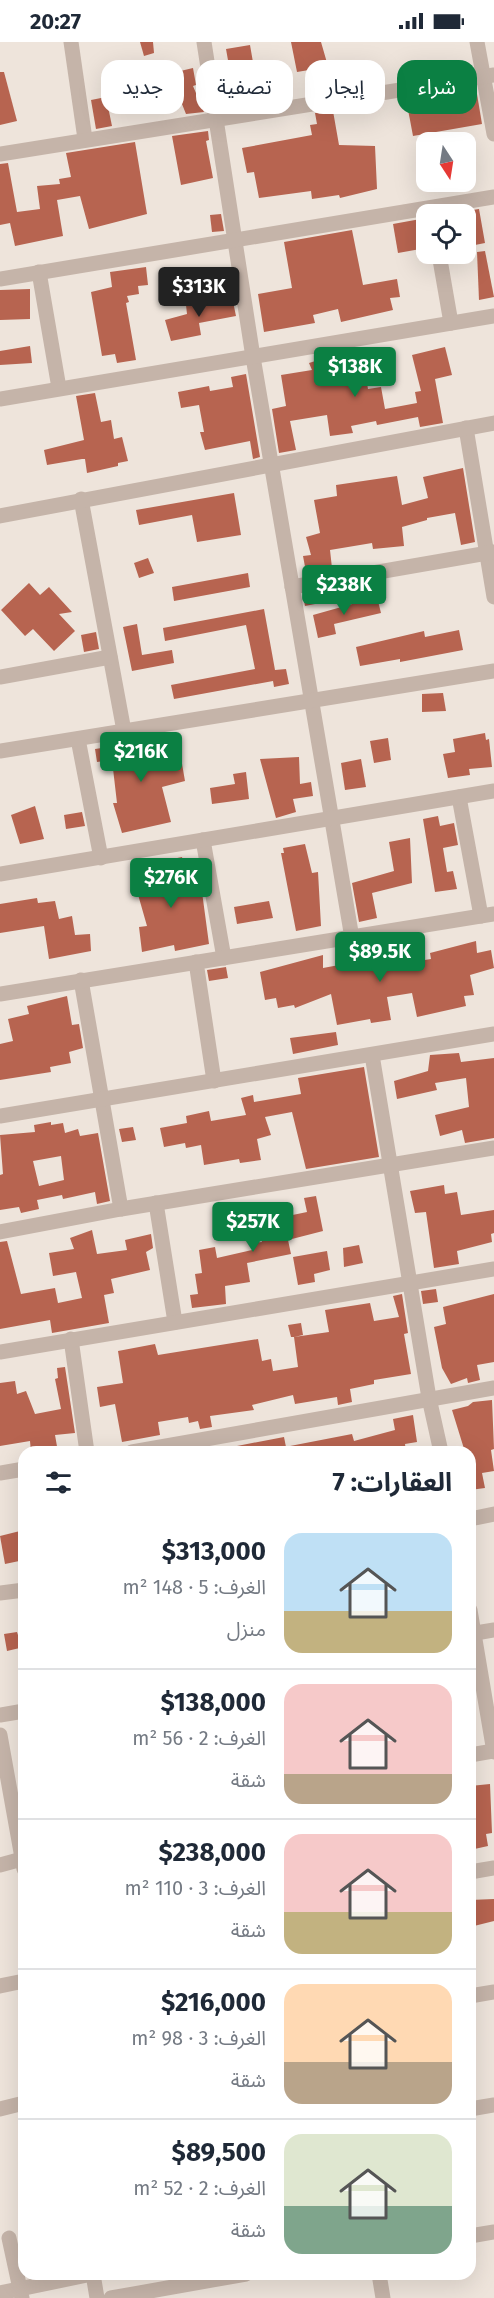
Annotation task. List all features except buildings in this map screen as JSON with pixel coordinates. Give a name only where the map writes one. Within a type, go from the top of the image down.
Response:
[{"type":"street","points":[[71,42],[84,139]]},
{"type":"street","points":[[204,42],[218,118],[253,357],[352,938]]},
{"type":"street","points":[[477,42],[489,75],[494,134]]},
{"type":"street","points":[[0,154],[489,75]]},
{"type":"street","points":[[462,204],[494,197]]},
{"type":"street","points":[[0,279],[236,238],[416,213]]},
{"type":"street","points":[[441,264],[451,323]]},
{"type":"street","points":[[39,272],[59,388]]},
{"type":"street","points":[[0,399],[494,316]]},
{"type":"street","points":[[0,516],[494,423]]},
{"type":"street","points":[[466,428],[490,553],[494,597]]},
{"type":"street","points":[[81,499],[124,731]]},
{"type":"street","points":[[292,587],[490,553]]},
{"type":"street","points":[[0,677],[110,657]]},
{"type":"street","points":[[0,751],[494,670]]},
{"type":"street","points":[[78,739],[101,858]]},
{"type":"street","points":[[0,874],[494,791]]},
{"type":"street","points":[[0,994],[488,915],[459,796]]},
{"type":"street","points":[[203,840],[224,958]]},
{"type":"street","points":[[196,963],[214,1081]]},
{"type":"street","points":[[81,980],[121,1209]]},
{"type":"street","points":[[0,1116],[494,1034]]},
{"type":"street","points":[[372,1055],[429,1398],[440,1446]]},
{"type":"street","points":[[0,1232],[156,1203],[494,1148]]},
{"type":"street","points":[[156,1203],[175,1322]]},
{"type":"street","points":[[0,1352],[494,1269]]},
{"type":"street","points":[[71,1339],[86,1446]]},
{"type":"street","points":[[207,1446],[232,1444],[429,1398],[494,1389]]},
{"type":"street","points":[[0,1473],[18,1470]]},
{"type":"street","points":[[476,1518],[494,1515]]},
{"type":"street","points":[[0,1593],[18,1591]]},
{"type":"street","points":[[476,1633],[494,1630]]},
{"type":"street","points":[[476,1659],[494,1751],[476,1754]]},
{"type":"street","points":[[0,1715],[18,1712]]},
{"type":"street","points":[[1,1740],[18,1816]]},
{"type":"street","points":[[0,1865],[18,1864]]},
{"type":"street","points":[[476,1871],[494,1868]]},
{"type":"street","points":[[0,1986],[18,1982]]},
{"type":"street","points":[[476,1995],[494,1992]]},
{"type":"street","points":[[0,2109],[18,2104]]},
{"type":"street","points":[[476,2108],[494,2105]]},
{"type":"street","points":[[476,2235],[494,2232]]},
{"type":"street","points":[[11,2237],[18,2276]]},
{"type":"street","points":[[0,2293],[21,2293],[70,2280]]},
{"type":"street","points":[[93,2280],[97,2298]]},
{"type":"street","points":[[111,2298],[212,2280]]},
{"type":"street","points":[[380,2280],[383,2298]]}]
